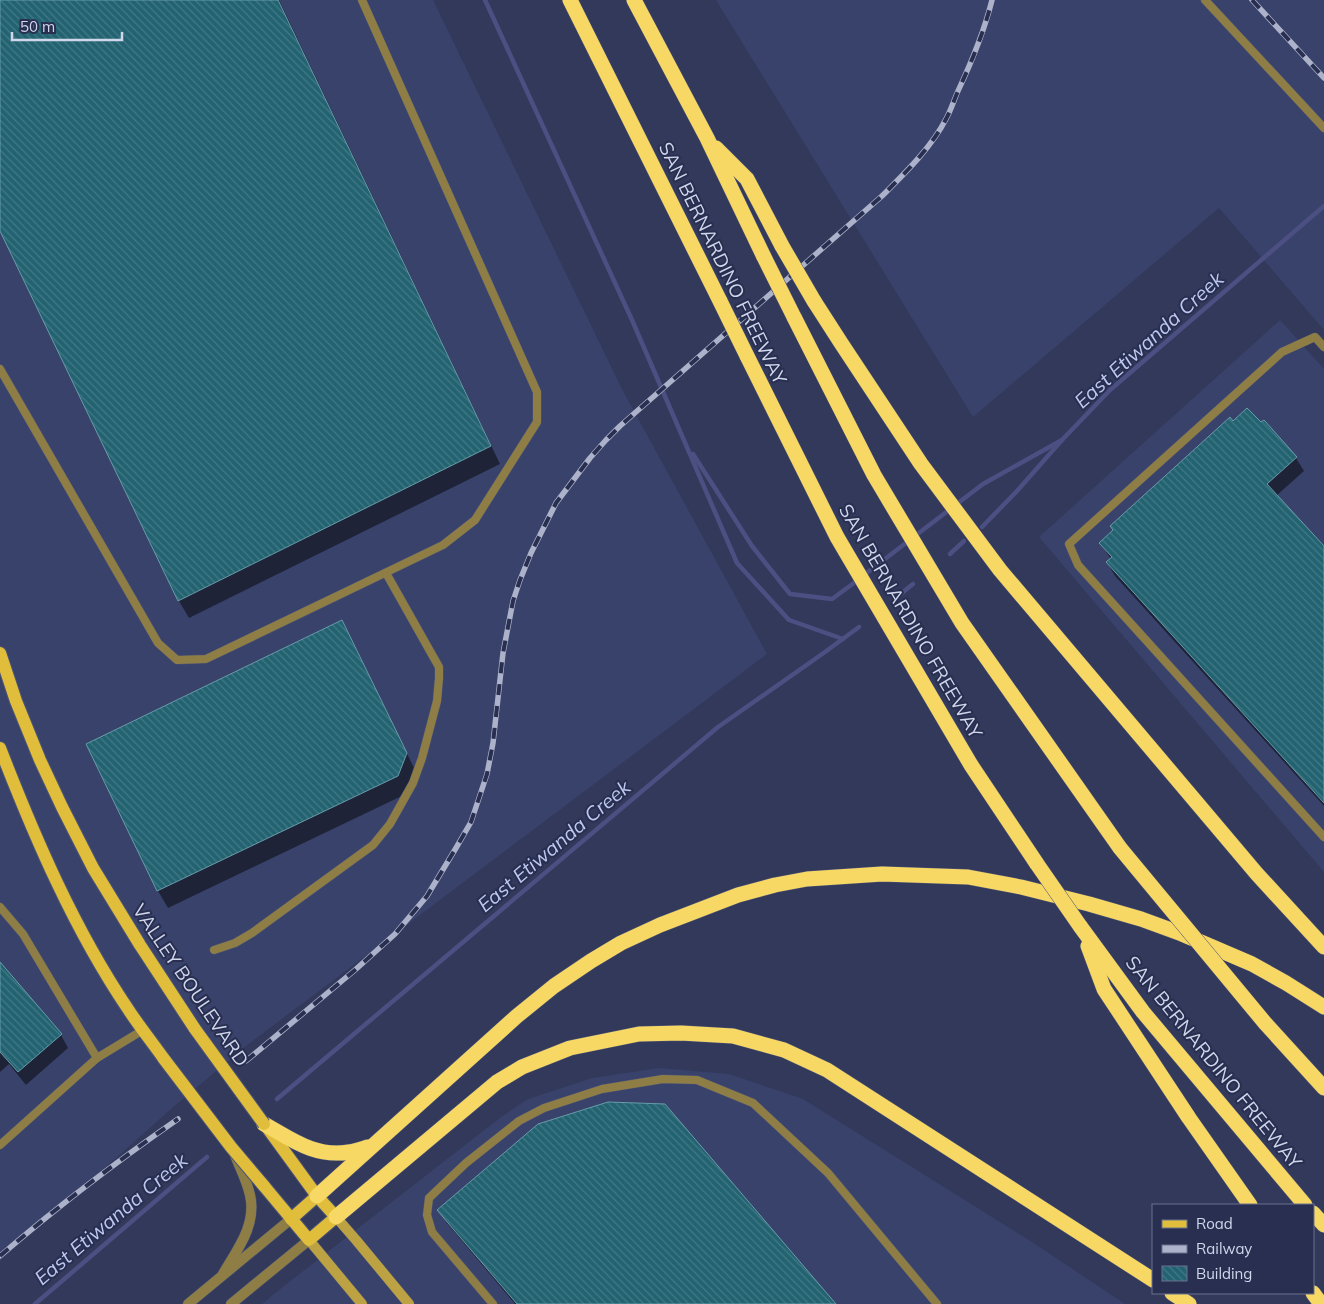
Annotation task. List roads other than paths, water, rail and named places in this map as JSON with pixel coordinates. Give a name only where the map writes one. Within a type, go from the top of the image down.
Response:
[{"type":"highway","name":"SAN BERNARDINO FREEWAY","points":[[570,0],[837,537],[971,765],[1080,926],[1143,1012],[1305,1204]]},
{"type":"highway","name":"SAN BERNARDINO FREEWAY","points":[[634,0],[706,138],[874,475],[962,623],[1120,848],[1265,1023],[1324,1088]]},
{"type":"highway","points":[[706,138],[746,179],[782,246],[841,343],[921,464],[1000,570],[1257,874],[1324,947]]},
{"type":"highway","points":[[317,1196],[532,1003],[554,986],[591,961],[636,935],[738,895],[775,885],[807,879],[882,874],[968,878],[1021,887],[1141,919],[1190,938],[1252,964],[1324,1007]]},
{"type":"highway","points":[[1080,926],[1104,989],[1189,1118],[1249,1204]]},
{"type":"highway","points":[[336,1217],[497,1082],[522,1067],[570,1048],[639,1034],[681,1033],[733,1036],[784,1050],[828,1070],[1152,1279]]},
{"type":"highway","points":[[264,1124],[308,1149],[322,1153],[348,1152],[372,1146]]},
{"type":"highway","points":[[1314,1214],[1324,1225]]},
{"type":"highway","points":[[1174,1294],[1189,1304]]},
{"type":"main road","name":"VALLEY BOULEVARD","points":[[0,653],[16,701],[62,807],[93,868],[145,952],[195,1030],[317,1196],[409,1304]]},
{"type":"main road","points":[[0,748],[25,812],[55,878],[103,968],[128,1009],[231,1147],[362,1304]]},
{"type":"main road","points":[[291,1219],[317,1196]]},
{"type":"main road","points":[[309,1240],[336,1217]]},
{"type":"street","points":[[223,1274],[248,1231],[252,1213],[248,1186],[231,1147]]},
{"type":"street","points":[[188,1304],[291,1219]]},
{"type":"street","points":[[231,1304],[309,1240]]},
{"type":"lane","points":[[0,369],[158,643],[177,660],[206,659],[443,545],[475,520],[537,422],[537,392],[362,0]]},
{"type":"lane","points":[[1205,0],[1324,128]]},
{"type":"lane","points":[[1324,347],[1315,337],[1282,352],[1069,544],[1078,565],[1324,837]]},
{"type":"lane","points":[[214,950],[235,943],[252,933],[373,845],[390,824],[413,782],[422,758],[437,701],[439,667],[386,573]]},
{"type":"lane","points":[[0,907],[23,934],[97,1058]]},
{"type":"lane","points":[[0,1145],[97,1058],[143,1030]]},
{"type":"lane","points":[[493,1304],[432,1232],[427,1215],[429,1198],[466,1163],[519,1121],[544,1108],[602,1089],[664,1079],[697,1080],[753,1103],[828,1173],[937,1304]]},
{"type":"waterway","points":[[485,0],[632,320],[737,563],[789,620],[843,639]]},
{"type":"waterway","name":"East Etiwanda Creek","points":[[982,527],[1110,390],[1324,206]]},
{"type":"waterway","points":[[864,575],[983,484],[1062,440]]},
{"type":"waterway","points":[[693,454],[752,546],[790,594],[832,599],[858,580]]},
{"type":"waterway","name":"East Etiwanda Creek","points":[[950,554],[964,541]]},
{"type":"waterway","name":"East Etiwanda Creek","points":[[897,597],[913,584]]},
{"type":"waterway","name":"East Etiwanda Creek","points":[[277,1099],[718,727],[859,627]]},
{"type":"waterway","name":"East Etiwanda Creek","points":[[35,1304],[207,1157]]},
{"type":"railway","points":[[246,1061],[395,934],[427,896],[471,822],[487,774],[493,743],[503,653],[513,601],[531,553],[556,503],[590,458],[620,426],[882,196],[917,160],[933,140],[948,116],[977,46],[992,0]]},
{"type":"railway","points":[[1252,0],[1324,78]]},
{"type":"railway","points":[[0,1256],[87,1185],[178,1119]]}]
